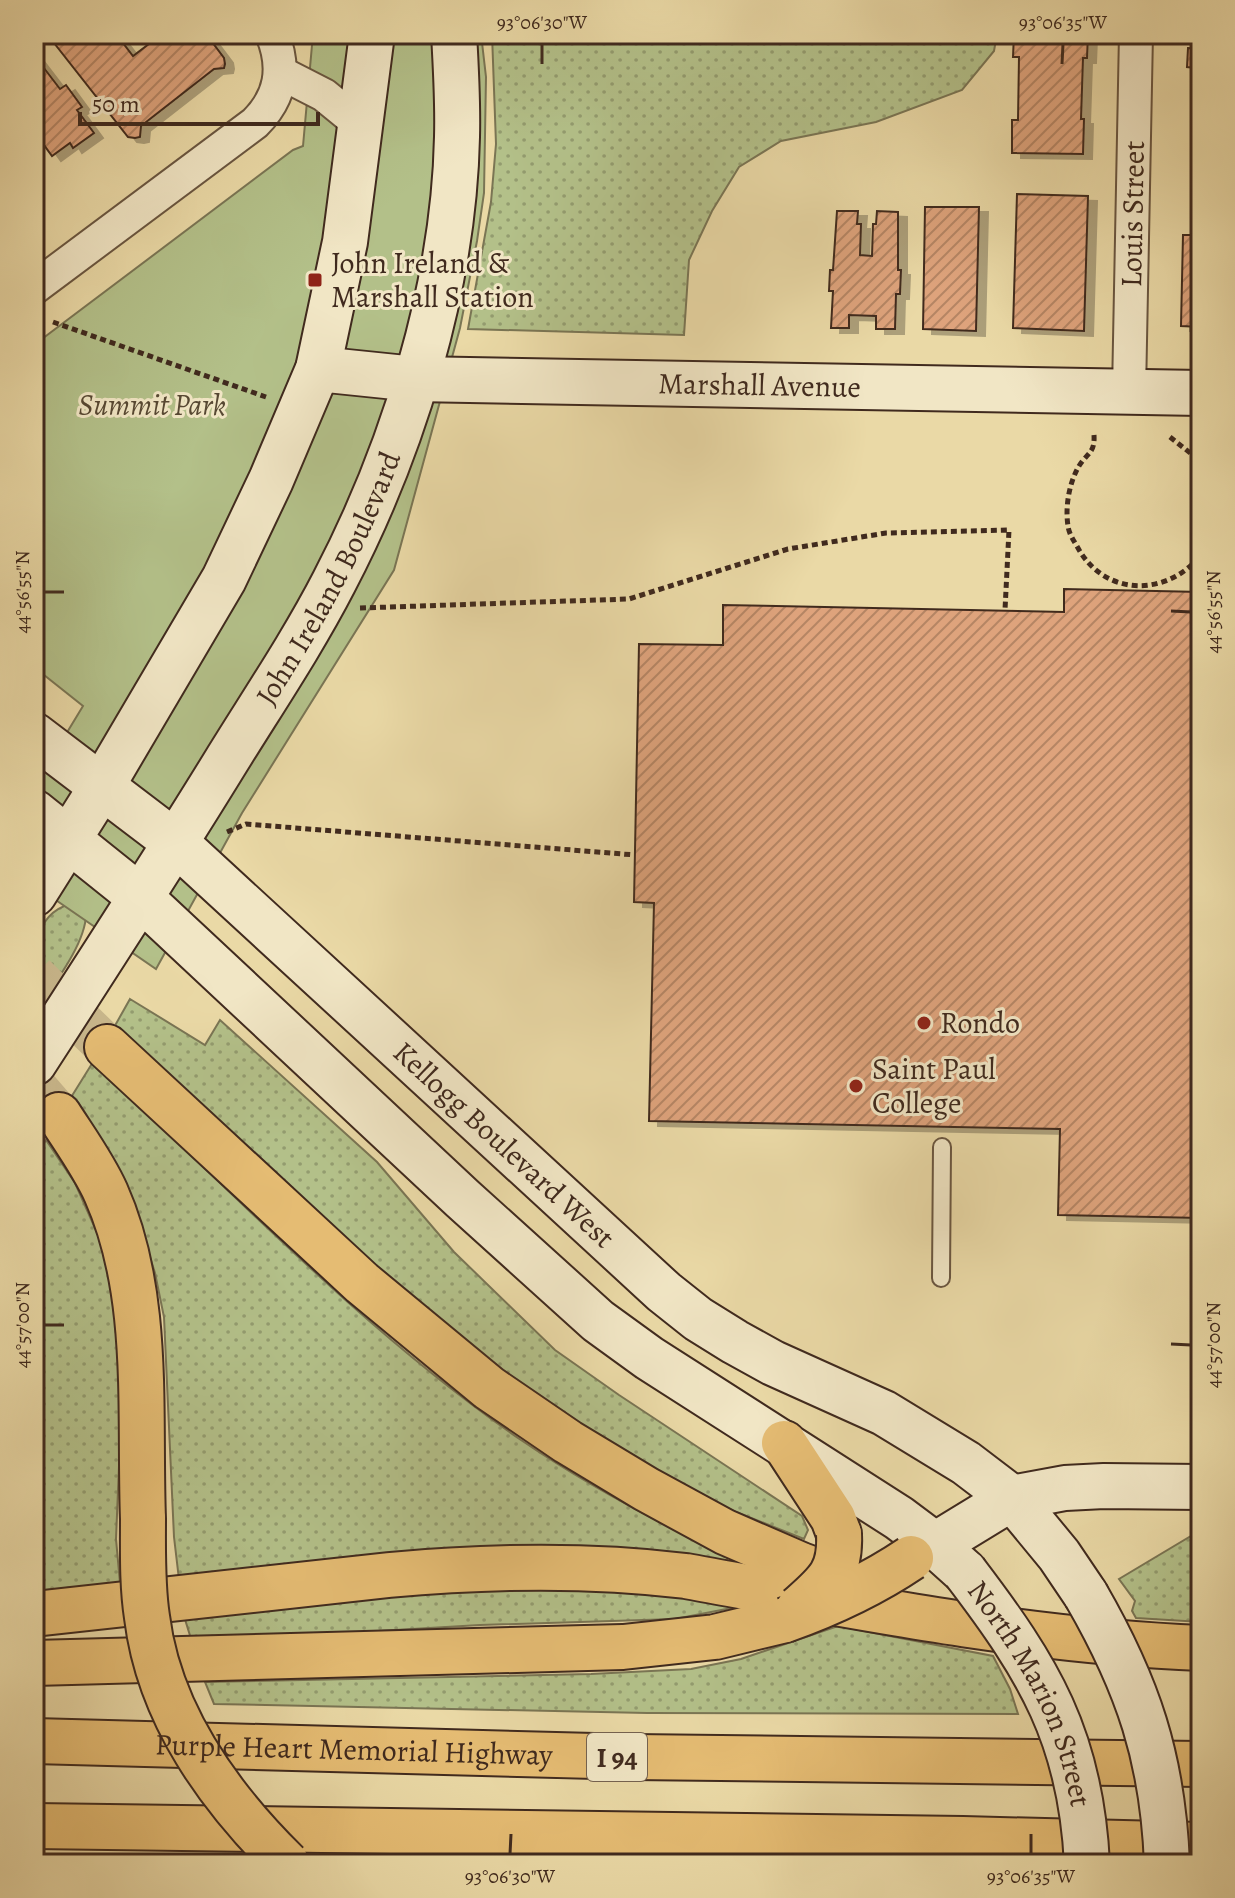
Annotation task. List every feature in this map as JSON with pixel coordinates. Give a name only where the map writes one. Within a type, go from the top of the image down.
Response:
[{"type":"highway","points":[[107,1047],[362,1283],[489,1388],[568,1442],[646,1489],[755,1547],[847,1583],[994,1628]]},
{"type":"highway","points":[[59,1115],[106,1193],[131,1271],[138,1345],[147,1618],[156,1659],[177,1717],[197,1755],[240,1816],[287,1864]]},
{"type":"highway","points":[[784,1443],[833,1518],[839,1534],[840,1552],[837,1569],[826,1584],[785,1620]]},
{"type":"highway","points":[[34,1663],[556,1649],[715,1637],[785,1620],[937,1558]]},
{"type":"highway","points":[[34,1614],[404,1573],[548,1566],[686,1576],[994,1628],[1099,1641],[1201,1648]]},
{"type":"highway","name":"Purple Heart Memorial Highway","points":[[34,1741],[633,1757],[1201,1764]]},
{"type":"highway","points":[[48,1825],[1201,1845]]},
{"type":"main road","name":"John Ireland Boulevard","points":[[34,1063],[140,897],[195,840],[335,581],[384,474],[433,311],[452,196],[457,139],[454,34]]},
{"type":"main road","points":[[34,894],[102,786],[224,579],[271,480],[318,369],[345,242],[373,35]]},
{"type":"main road","name":"Marshall Avenue","points":[[318,369],[415,379],[1201,393]]},
{"type":"main road","name":"Kellogg Boulevard West","points":[[34,735],[102,786],[195,840],[652,1282],[698,1319],[773,1363],[905,1425],[966,1463],[1012,1498]]},
{"type":"main road","points":[[34,812],[140,897],[598,1321],[649,1358],[899,1518],[937,1558],[1012,1498],[1065,1488],[1201,1487]]},
{"type":"main road","points":[[1012,1498],[1059,1555],[1086,1595],[1126,1670],[1143,1713],[1160,1782],[1167,1864]]},
{"type":"main road","name":"North Marion Street","points":[[937,1558],[1012,1636],[1048,1695],[1081,1795],[1087,1864]]},
{"type":"street","points":[[34,288],[268,111],[281,73],[272,34]]},
{"type":"street","name":"Louis Street","points":[[1129,392],[1136,34]]},
{"type":"street","points":[[281,73],[324,95],[362,126]]},
{"type":"lane","points":[[941,1278],[942,1147]]},
{"type":"path","points":[[53,322],[266,397]]},
{"type":"path","points":[[1094,435],[1094,448],[1079,467],[1067,504],[1068,529],[1086,563],[1111,580],[1141,587],[1170,582],[1190,569],[1201,555]]},
{"type":"path","points":[[1170,437],[1194,456],[1201,466]]},
{"type":"path","points":[[355,608],[629,599],[788,549],[886,533],[1009,530],[1005,610]]},
{"type":"path","points":[[195,840],[246,824],[635,855]]},
{"type":"green space","name":"Summit Park","points":[[313,34],[481,34],[486,77],[484,193],[477,241],[460,328],[394,570],[242,813],[156,969],[34,885],[34,787],[83,706],[34,667],[34,345],[293,150],[303,146]]},
{"type":"green space","points":[[492,34],[997,34],[994,51],[962,90],[876,122],[781,141],[739,167],[712,211],[689,260],[684,335],[468,329],[491,202],[496,144]]},
{"type":"green space","points":[[70,904],[86,915],[80,940],[34,1015],[33,967],[38,935],[55,911]]},
{"type":"green space","points":[[130,999],[205,1045],[220,1020],[377,1162],[454,1252],[555,1350],[802,1516],[808,1530],[804,1539],[724,1507],[638,1465],[507,1381],[108,1038]]},
{"type":"green space","points":[[93,1062],[301,1259],[408,1354],[546,1457],[622,1502],[728,1555],[726,1570],[180,1588],[174,1537],[164,1317],[155,1273],[132,1200],[70,1099]]},
{"type":"green space","points":[[46,1140],[75,1183],[112,1274],[122,1393],[116,1539],[121,1594],[34,1604],[34,1159]]},
{"type":"green space","points":[[1201,1530],[1201,1622],[1136,1618],[1132,1611],[1135,1601],[1119,1579]]},
{"type":"green space","points":[[620,1586],[742,1606],[675,1619],[480,1625],[192,1642],[184,1616],[394,1592]]},
{"type":"green space","points":[[838,1626],[993,1656],[1010,1689],[1018,1714],[647,1713],[214,1704],[205,1682],[691,1669],[741,1659]]},
{"type":"building","points":[[47,34],[116,34],[133,56],[162,34],[206,34],[225,64],[224,68],[214,69],[141,126],[140,137],[128,137]]},
{"type":"building","points":[[1014,34],[1088,34],[1087,58],[1083,58],[1083,154],[1012,153],[1012,120],[1018,120],[1019,57],[1013,57]]},
{"type":"building","points":[[1188,48],[1201,49],[1201,122],[1195,121],[1196,68],[1187,67]]},
{"type":"building","points":[[34,55],[60,89],[66,85],[82,107],[77,110],[94,133],[73,148],[70,143],[52,156],[44,145],[40,147],[34,139]]},
{"type":"building","points":[[1017,194],[1088,196],[1084,331],[1013,328]]},
{"type":"building","points":[[925,207],[979,207],[976,331],[923,329]]},
{"type":"building","points":[[837,211],[858,211],[857,224],[861,224],[860,255],[872,256],[873,224],[876,224],[877,211],[898,212],[898,270],[901,270],[900,294],[896,294],[895,329],[876,329],[876,316],[849,315],[849,328],[831,328],[833,291],[829,291],[830,270],[833,270]]},
{"type":"building","points":[[1183,235],[1201,235],[1201,327],[1181,326]]},
{"type":"building","points":[[1064,589],[1201,592],[1201,1218],[1058,1215],[1060,1129],[649,1121],[654,903],[634,902],[639,644],[723,645],[723,605],[1064,612]]},
{"type":"tunnel","points":[[34,976],[107,1047]]},
{"type":"tunnel","points":[[34,1086],[59,1115]]},
{"type":"place","name":"John Ireland & Marshall Station","points":[[315,280]]},
{"type":"place","name":"Rondo","points":[[924,1023]]},
{"type":"place","name":"Saint Paul College","points":[[856,1086]]}]
